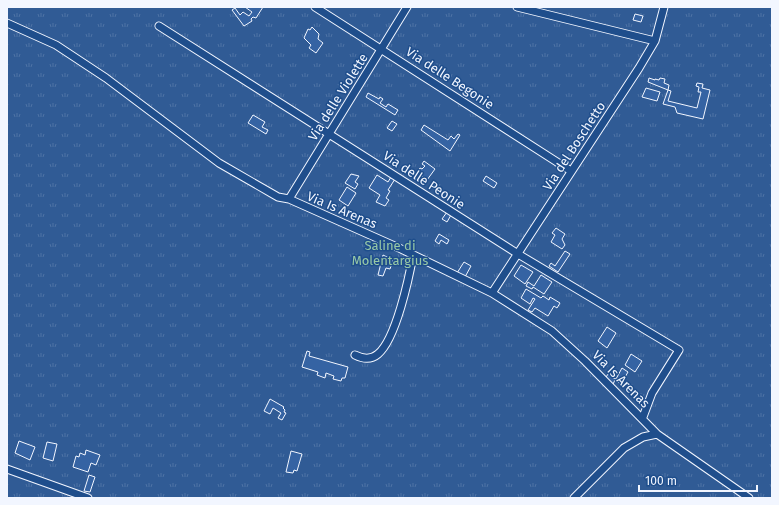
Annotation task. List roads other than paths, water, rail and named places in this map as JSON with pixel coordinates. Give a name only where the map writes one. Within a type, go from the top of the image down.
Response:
[{"type":"street","name":"Via delle Begonie","points":[[315,7],[571,171]]},
{"type":"street","name":"Via delle Violette","points":[[289,200],[407,7]]},
{"type":"street","points":[[517,7],[655,41]]},
{"type":"street","name":"Via del Boschetto","points":[[492,293],[655,41],[664,7]]},
{"type":"street","name":"Via Is Arenas","points":[[7,24],[56,45],[106,78],[219,163],[278,197],[289,200],[413,255],[492,293],[552,331],[643,417],[656,434],[749,498]]},
{"type":"street","name":"Via delle Peonie","points":[[159,26],[518,254],[679,350],[652,392],[643,417]]},
{"type":"street","points":[[355,356],[370,358],[379,353],[385,344],[400,308],[409,277],[413,255]]},
{"type":"street","points":[[574,498],[624,448],[643,437],[656,434]]},
{"type":"street","points":[[7,469],[88,498]]},
{"type":"park label","name":"Saline di Molentargius","points":[[390,252]]}]
